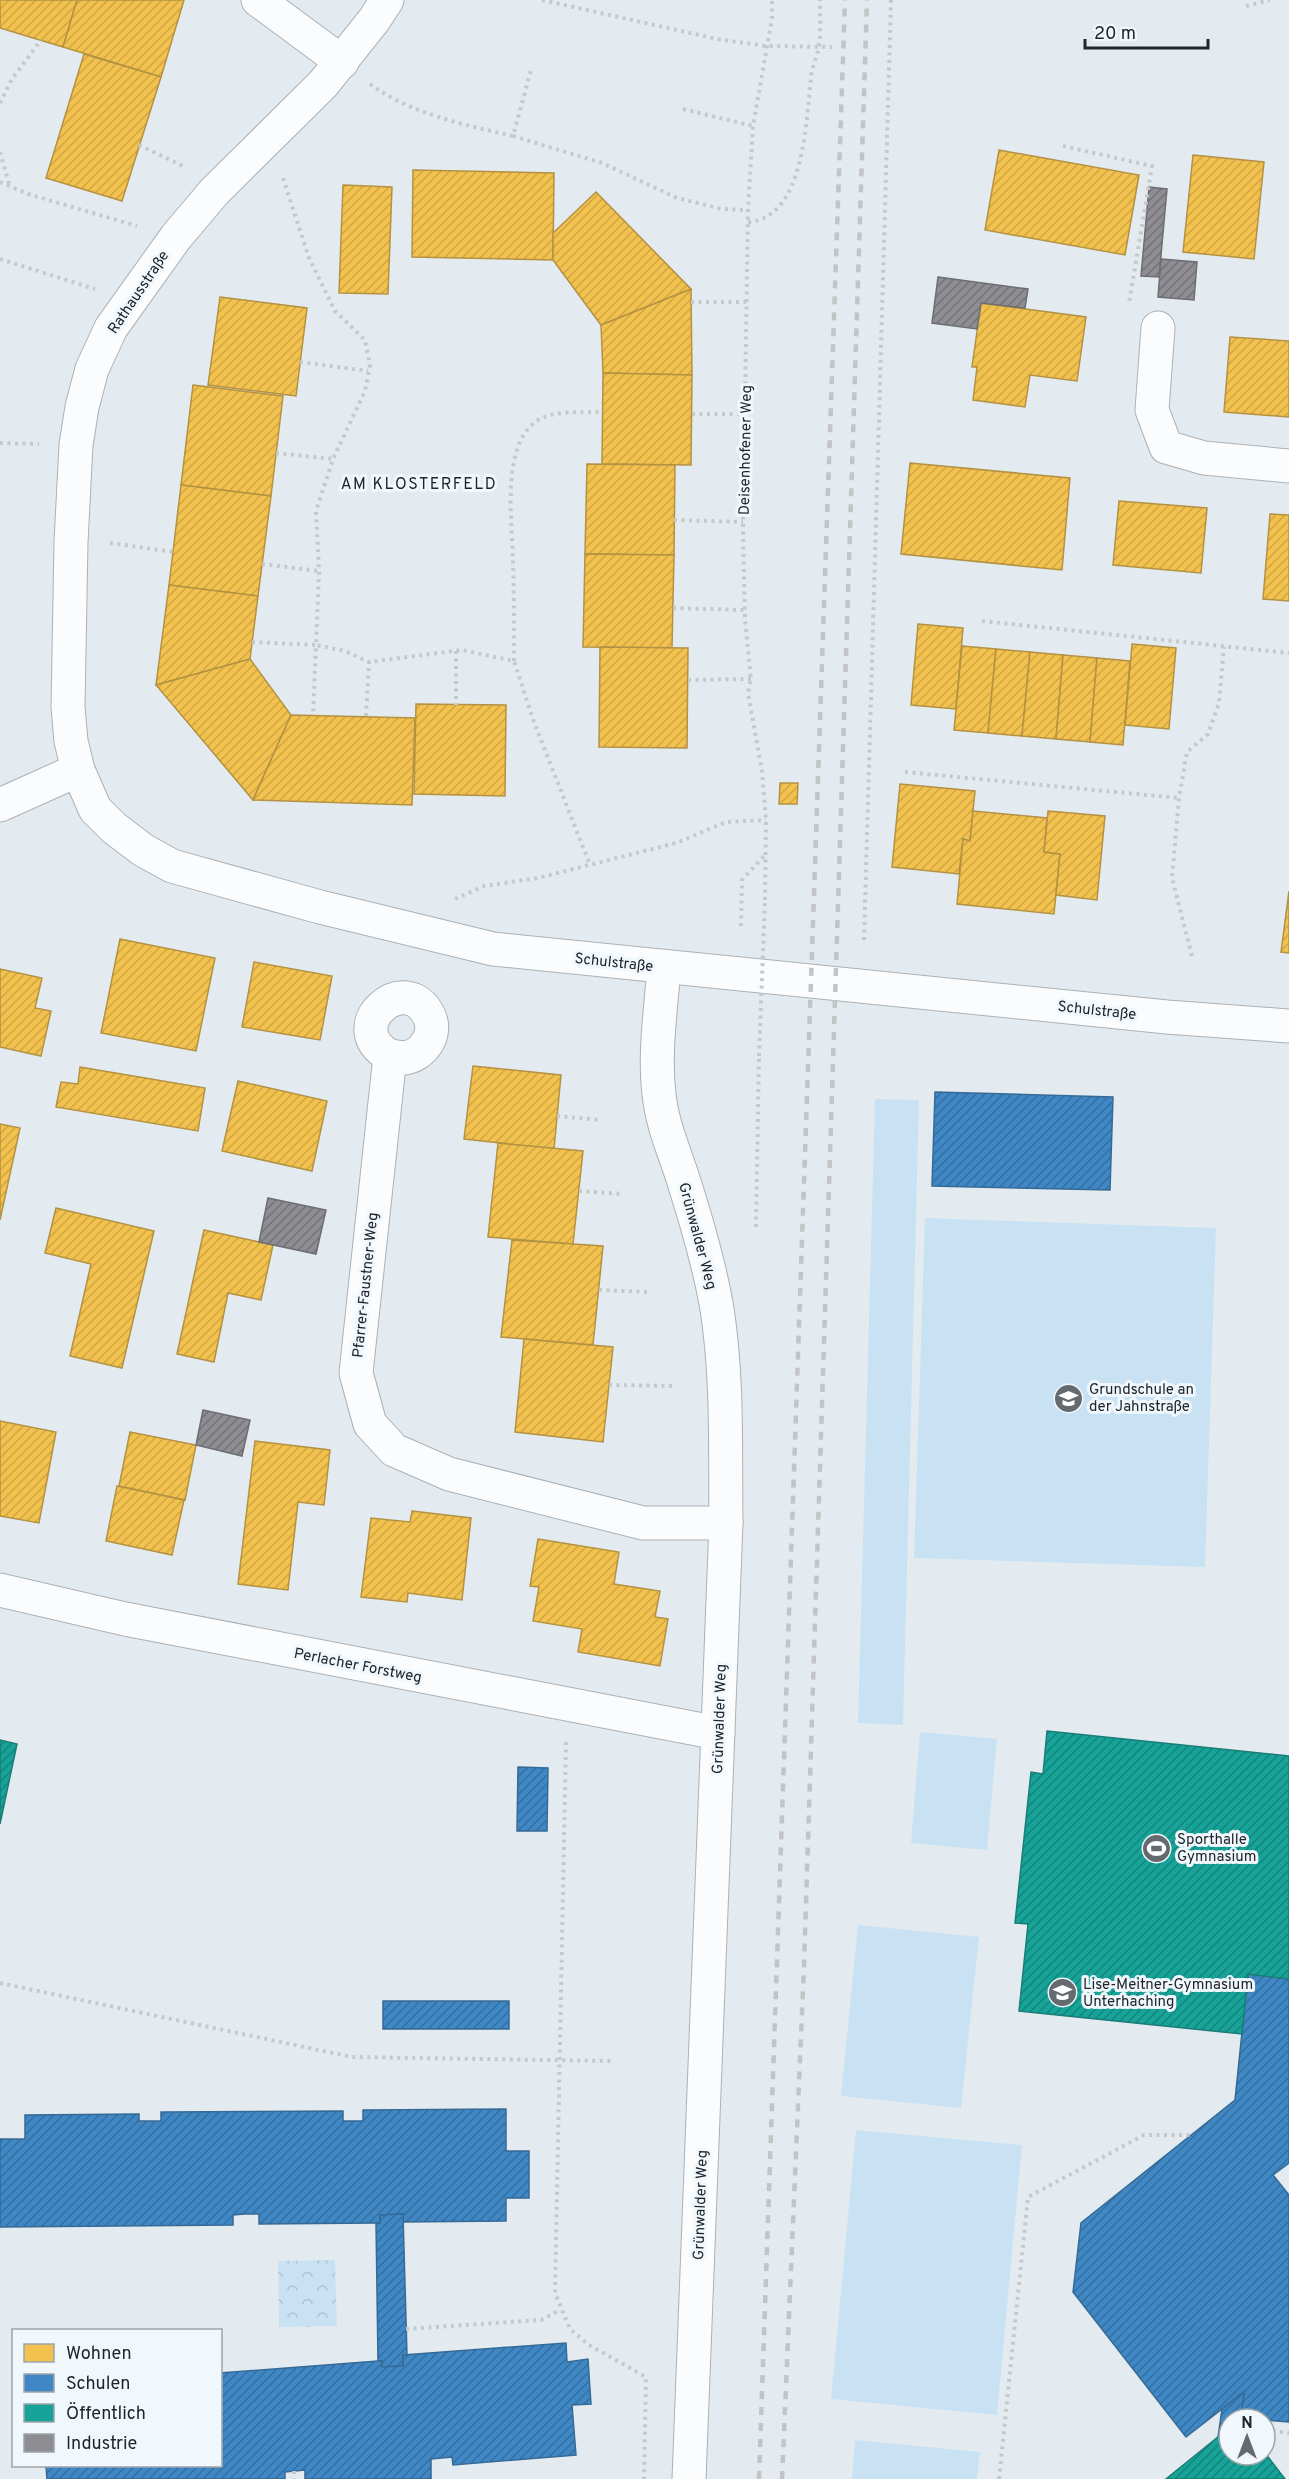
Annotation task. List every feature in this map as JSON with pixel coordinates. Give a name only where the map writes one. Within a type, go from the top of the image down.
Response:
[{"type":"street","points":[[258,0],[342,62]]},
{"type":"street","name":"Rathausstraße","points":[[78,770],[71,741],[68,707],[71,542],[76,445],[82,407],[92,369],[111,328],[176,237],[219,187],[342,62],[387,0]]},
{"type":"street","points":[[1158,328],[1152,410],[1166,447],[1204,458],[1289,466]]},
{"type":"street","points":[[0,805],[78,770]]},
{"type":"street","name":"Schulstraße","points":[[78,770],[94,809],[143,850],[172,866],[320,907],[493,949],[1289,1026]]},
{"type":"street","name":"Grünwalder Weg","points":[[664,967],[658,1062],[659,1095],[666,1129],[684,1181],[701,1242],[716,1308],[725,1378],[726,1523],[689,2479]]},
{"type":"street","name":"Pfarrer-Faustner-Weg","points":[[390,1056],[356,1373],[370,1424],[394,1450],[448,1474],[643,1523],[726,1523]]},
{"type":"street","name":"Perlacher Forstweg","points":[[0,1590],[125,1619],[718,1734]]},
{"type":"path","points":[[542,0],[697,35],[766,46],[832,47]]},
{"type":"path","name":"Deisenhofener Weg","points":[[756,1227],[759,1056],[767,853],[762,771],[748,693],[751,679],[745,610],[743,522],[748,210],[753,126],[772,18],[772,0]]},
{"type":"path","points":[[748,222],[759,221],[776,211],[787,196],[796,176],[812,69],[819,47],[820,0]]},
{"type":"path","points":[[864,940],[891,0]]},
{"type":"path","points":[[1246,6],[1270,0]]},
{"type":"path","points":[[0,104],[12,79],[41,40]]},
{"type":"path","points":[[342,62],[383,94],[446,120],[513,136],[602,163],[677,198],[722,209],[748,210]]},
{"type":"path","points":[[513,136],[531,70]]},
{"type":"path","points":[[683,109],[753,126]]},
{"type":"path","points":[[140,145],[197,172],[219,187]]},
{"type":"path","points":[[1063,146],[1152,166],[1129,303],[1158,328]]},
{"type":"path","points":[[0,152],[9,185]]},
{"type":"path","points":[[282,176],[309,258],[335,311],[365,340],[370,365],[365,391],[333,459],[316,511],[319,571],[313,715]]},
{"type":"path","points":[[0,182],[28,194],[176,237]]},
{"type":"path","points":[[0,259],[130,300]]},
{"type":"path","points":[[691,302],[746,302]]},
{"type":"path","points":[[300,362],[368,371]]},
{"type":"path","points":[[590,865],[534,722],[514,661],[513,556],[509,496],[518,448],[528,428],[551,414],[602,412]]},
{"type":"path","points":[[692,414],[746,414]]},
{"type":"path","points":[[276,453],[333,459]]},
{"type":"path","points":[[674,520],[743,522]]},
{"type":"path","points":[[110,543],[174,552]]},
{"type":"path","points":[[262,564],[319,571]]},
{"type":"path","points":[[673,608],[745,610]]},
{"type":"path","points":[[982,621],[1289,654]]},
{"type":"path","points":[[252,642],[316,645],[345,651],[369,662],[462,650],[514,661]]},
{"type":"path","points":[[1192,956],[1172,878],[1179,798],[1187,752],[1208,734],[1219,703],[1224,647]]},
{"type":"path","points":[[456,651],[456,705]]},
{"type":"path","points":[[366,716],[369,662]]},
{"type":"path","points":[[688,680],[751,679]]},
{"type":"path","points":[[905,772],[1179,798]]},
{"type":"path","points":[[455,899],[484,886],[538,878],[676,843],[726,822],[766,820]]},
{"type":"path","points":[[741,926],[742,880],[767,853]]},
{"type":"path","points":[[557,1116],[600,1120]]},
{"type":"path","points":[[579,1191],[622,1194]]},
{"type":"path","points":[[599,1290],[649,1292]]},
{"type":"path","points":[[609,1385],[675,1386]]},
{"type":"path","points":[[566,1706],[555,2293],[560,2310],[570,2329],[589,2345],[646,2377],[644,2479]]},
{"type":"path","points":[[0,1983],[352,2057],[612,2061]]},
{"type":"path","points":[[999,2479],[1028,2197],[1144,2135],[1191,2135]]},
{"type":"path","points":[[406,2329],[541,2320],[560,2310]]},
{"type":"path","points":[[294,2471],[294,2479]]},
{"type":"green space","points":[[875,1099],[919,1100],[903,1725],[858,1723]]},
{"type":"green space","points":[[925,1218],[1216,1228],[1205,1567],[914,1558]]},
{"type":"green space","points":[[920,1732],[997,1739],[987,1850],[911,1843]]},
{"type":"green space","points":[[858,1925],[979,1937],[961,2108],[841,2096]]},
{"type":"green space","points":[[856,2130],[1022,2145],[997,2415],[831,2399]]},
{"type":"green space","points":[[335,2260],[337,2326],[279,2327],[278,2261]]},
{"type":"green space","points":[[855,2440],[980,2452],[977,2479],[852,2479]]},
{"type":"building: Wohnen","points":[[0,0],[77,0],[63,47],[0,28]]},
{"type":"building: Wohnen","points":[[77,0],[184,0],[161,77],[63,47]]},
{"type":"building: Wohnen","points":[[84,54],[161,77],[122,201],[46,178]]},
{"type":"building: Wohnen","points":[[999,150],[1139,175],[1125,255],[985,230]]},
{"type":"building: Wohnen","points":[[1193,155],[1264,162],[1254,259],[1183,252]]},
{"type":"building: Wohnen","points":[[413,170],[554,173],[553,260],[412,257]]},
{"type":"building: Wohnen","points":[[343,185],[392,187],[388,294],[339,293]]},
{"type":"building: Wohnen","points":[[596,192],[691,289],[601,325],[553,260],[553,233]]},
{"type":"building: Wohnen","points":[[691,289],[692,375],[603,373],[601,325]]},
{"type":"building: Wohnen","points":[[220,297],[307,308],[296,396],[208,385]]},
{"type":"building: Wohnen","points":[[981,303],[1086,317],[1077,381],[1030,375],[1025,407],[973,400],[977,367],[972,367]]},
{"type":"building: Wohnen","points":[[1230,337],[1289,341],[1289,417],[1224,412]]},
{"type":"building: Wohnen","points":[[603,373],[692,375],[691,465],[602,464]]},
{"type":"building: Wohnen","points":[[193,385],[283,396],[271,496],[181,485]]},
{"type":"building: Wohnen","points":[[910,463],[1070,478],[1062,570],[901,554]]},
{"type":"building: Wohnen","points":[[587,464],[675,465],[674,555],[585,554]]},
{"type":"building: Wohnen","points":[[181,485],[271,496],[258,596],[169,585]]},
{"type":"building: Wohnen","points":[[1119,501],[1207,508],[1201,573],[1113,565]]},
{"type":"building: Wohnen","points":[[1270,514],[1289,515],[1289,601],[1263,599]]},
{"type":"building: Wohnen","points":[[585,554],[674,555],[672,648],[583,647]]},
{"type":"building: Wohnen","points":[[169,585],[258,596],[250,659],[156,685]]},
{"type":"building: Wohnen","points":[[918,624],[963,628],[956,709],[911,705]]},
{"type":"building: Wohnen","points":[[1132,644],[1176,648],[1169,729],[1125,725]]},
{"type":"building: Wohnen","points":[[962,646],[996,649],[988,733],[954,730]]},
{"type":"building: Wohnen","points":[[600,647],[688,648],[687,748],[599,747]]},
{"type":"building: Wohnen","points":[[996,649],[1030,652],[1022,736],[988,733]]},
{"type":"building: Wohnen","points":[[1030,652],[1063,655],[1056,739],[1022,736]]},
{"type":"building: Wohnen","points":[[1063,655],[1097,658],[1090,742],[1056,739]]},
{"type":"building: Wohnen","points":[[1097,658],[1130,661],[1123,745],[1090,742]]},
{"type":"building: Wohnen","points":[[250,659],[291,715],[253,800],[156,685]]},
{"type":"building: Wohnen","points":[[416,704],[506,705],[505,796],[414,794]]},
{"type":"building: Wohnen","points":[[291,715],[415,718],[412,805],[253,800]]},
{"type":"building: Wohnen","points":[[780,783],[798,783],[797,804],[779,804]]},
{"type":"building: Wohnen","points":[[900,784],[975,791],[970,841],[963,839],[959,874],[892,867]]},
{"type":"building: Wohnen","points":[[973,811],[1047,818],[1044,852],[1060,854],[1054,914],[957,904],[963,839],[970,841]]},
{"type":"building: Wohnen","points":[[1048,811],[1105,816],[1097,900],[1056,895],[1060,854],[1044,852]]},
{"type":"building: Wohnen","points":[[1289,891],[1289,953],[1281,952]]},
{"type":"building: Wohnen","points":[[120,939],[215,958],[196,1051],[101,1033]]},
{"type":"building: Wohnen","points":[[254,962],[332,976],[320,1040],[242,1027]]},
{"type":"building: Wohnen","points":[[0,969],[42,978],[35,1008],[51,1011],[41,1056],[0,1047]]},
{"type":"building: Wohnen","points":[[473,1066],[561,1075],[554,1149],[464,1139]]},
{"type":"building: Wohnen","points":[[80,1067],[205,1088],[198,1131],[56,1107],[61,1082],[78,1084]]},
{"type":"building: Wohnen","points":[[238,1081],[327,1101],[312,1171],[222,1151]]},
{"type":"building: Wohnen","points":[[0,1124],[20,1128],[0,1220]]},
{"type":"building: Wohnen","points":[[498,1143],[583,1151],[573,1244],[488,1237]]},
{"type":"building: Wohnen","points":[[56,1208],[154,1231],[122,1368],[70,1356],[91,1264],[45,1253]]},
{"type":"building: Wohnen","points":[[204,1230],[273,1245],[261,1300],[228,1293],[214,1362],[177,1354]]},
{"type":"building: Wohnen","points":[[512,1240],[603,1246],[593,1345],[501,1337]]},
{"type":"building: Wohnen","points":[[524,1339],[613,1347],[603,1442],[515,1432]]},
{"type":"building: Wohnen","points":[[0,1421],[56,1432],[39,1523],[0,1516]]},
{"type":"building: Wohnen","points":[[130,1432],[196,1445],[185,1500],[119,1486]]},
{"type":"building: Wohnen","points":[[255,1441],[330,1450],[324,1505],[298,1502],[288,1590],[238,1584]]},
{"type":"building: Wohnen","points":[[117,1486],[184,1500],[172,1555],[106,1541]]},
{"type":"building: Wohnen","points":[[412,1511],[471,1518],[462,1600],[408,1593],[407,1602],[361,1597],[371,1518],[410,1522]]},
{"type":"building: Wohnen","points":[[538,1539],[619,1552],[614,1584],[660,1591],[655,1617],[668,1619],[660,1666],[578,1652],[582,1629],[533,1621],[539,1587],[530,1586]]},
{"type":"building: Schulen","points":[[935,1092],[1113,1097],[1110,1190],[932,1186]]},
{"type":"building: Schulen","points":[[518,1767],[548,1768],[547,1831],[517,1831]]},
{"type":"building: Schulen","points":[[1248,1974],[1289,1979],[1289,2163],[1273,2175],[1289,2195],[1289,2422],[1277,2421],[1277,2407],[1242,2407],[1244,2392],[1225,2407],[1217,2407],[1217,2413],[1186,2437],[1073,2292],[1081,2223],[1235,2100]]},
{"type":"building: Schulen","points":[[383,2001],[509,2001],[509,2029],[383,2029]]},
{"type":"building: Schulen","points":[[506,2109],[506,2151],[529,2151],[529,2198],[506,2198],[506,2221],[403,2222],[403,2214],[380,2215],[380,2223],[259,2224],[259,2214],[244,2214],[233,2215],[233,2225],[0,2227],[0,2139],[25,2139],[25,2115],[139,2114],[139,2121],[161,2121],[161,2112],[343,2111],[343,2121],[363,2121],[363,2110]]},
{"type":"building: Schulen","points":[[403,2214],[407,2355],[403,2355],[403,2366],[382,2367],[382,2361],[378,2361],[376,2223],[380,2223],[380,2215]]},
{"type":"building: Schulen","points":[[566,2343],[567,2362],[588,2359],[591,2404],[572,2405],[576,2455],[453,2465],[452,2457],[431,2459],[431,2479],[305,2479],[305,2470],[285,2472],[285,2479],[47,2479],[46,2467],[222,2467],[222,2373],[378,2361],[382,2361],[382,2367],[403,2366],[403,2355]]},
{"type":"building: Schulen","points":[[1244,2392],[1242,2407],[1225,2407]]},
{"type":"building: Öffentlich","name":"Sporthalle Gymnasium","points":[[1047,1731],[1289,1756],[1289,1979],[1248,1974],[1242,2034],[1019,2011],[1028,1924],[1015,1923],[1031,1772],[1043,1774]]},
{"type":"building: Öffentlich","points":[[0,1740],[17,1744],[0,1824]]},
{"type":"building: Öffentlich","points":[[1217,2438],[1217,2467],[1276,2467],[1285,2479],[1166,2479]]},
{"type":"building: Industrie","points":[[1149,187],[1167,189],[1159,277],[1141,276]]},
{"type":"building: Industrie","points":[[1161,259],[1197,262],[1194,300],[1158,297]]},
{"type":"building: Industrie","points":[[938,277],[1028,289],[1025,308],[981,303],[977,329],[932,323]]},
{"type":"building: Industrie","points":[[268,1198],[326,1210],[316,1254],[259,1242]]},
{"type":"building: Industrie","points":[[203,1410],[250,1420],[242,1456],[196,1445]]},
{"type":"railway","points":[[759,2479],[845,0]]},
{"type":"railway","points":[[782,2479],[804,1966],[867,0]]},
{"type":"place","name":"Grundschule an der Jahnstraße","points":[[1068,1398]]},
{"type":"place","name":"Sporthalle Gymnasium","points":[[1156,1848]]},
{"type":"place","name":"Lise-Meitner-Gymnasium Unterhaching","points":[[1062,1993]]},
{"type":"district","name":"AM KLOSTERFELD","points":[[419,483]]}]
